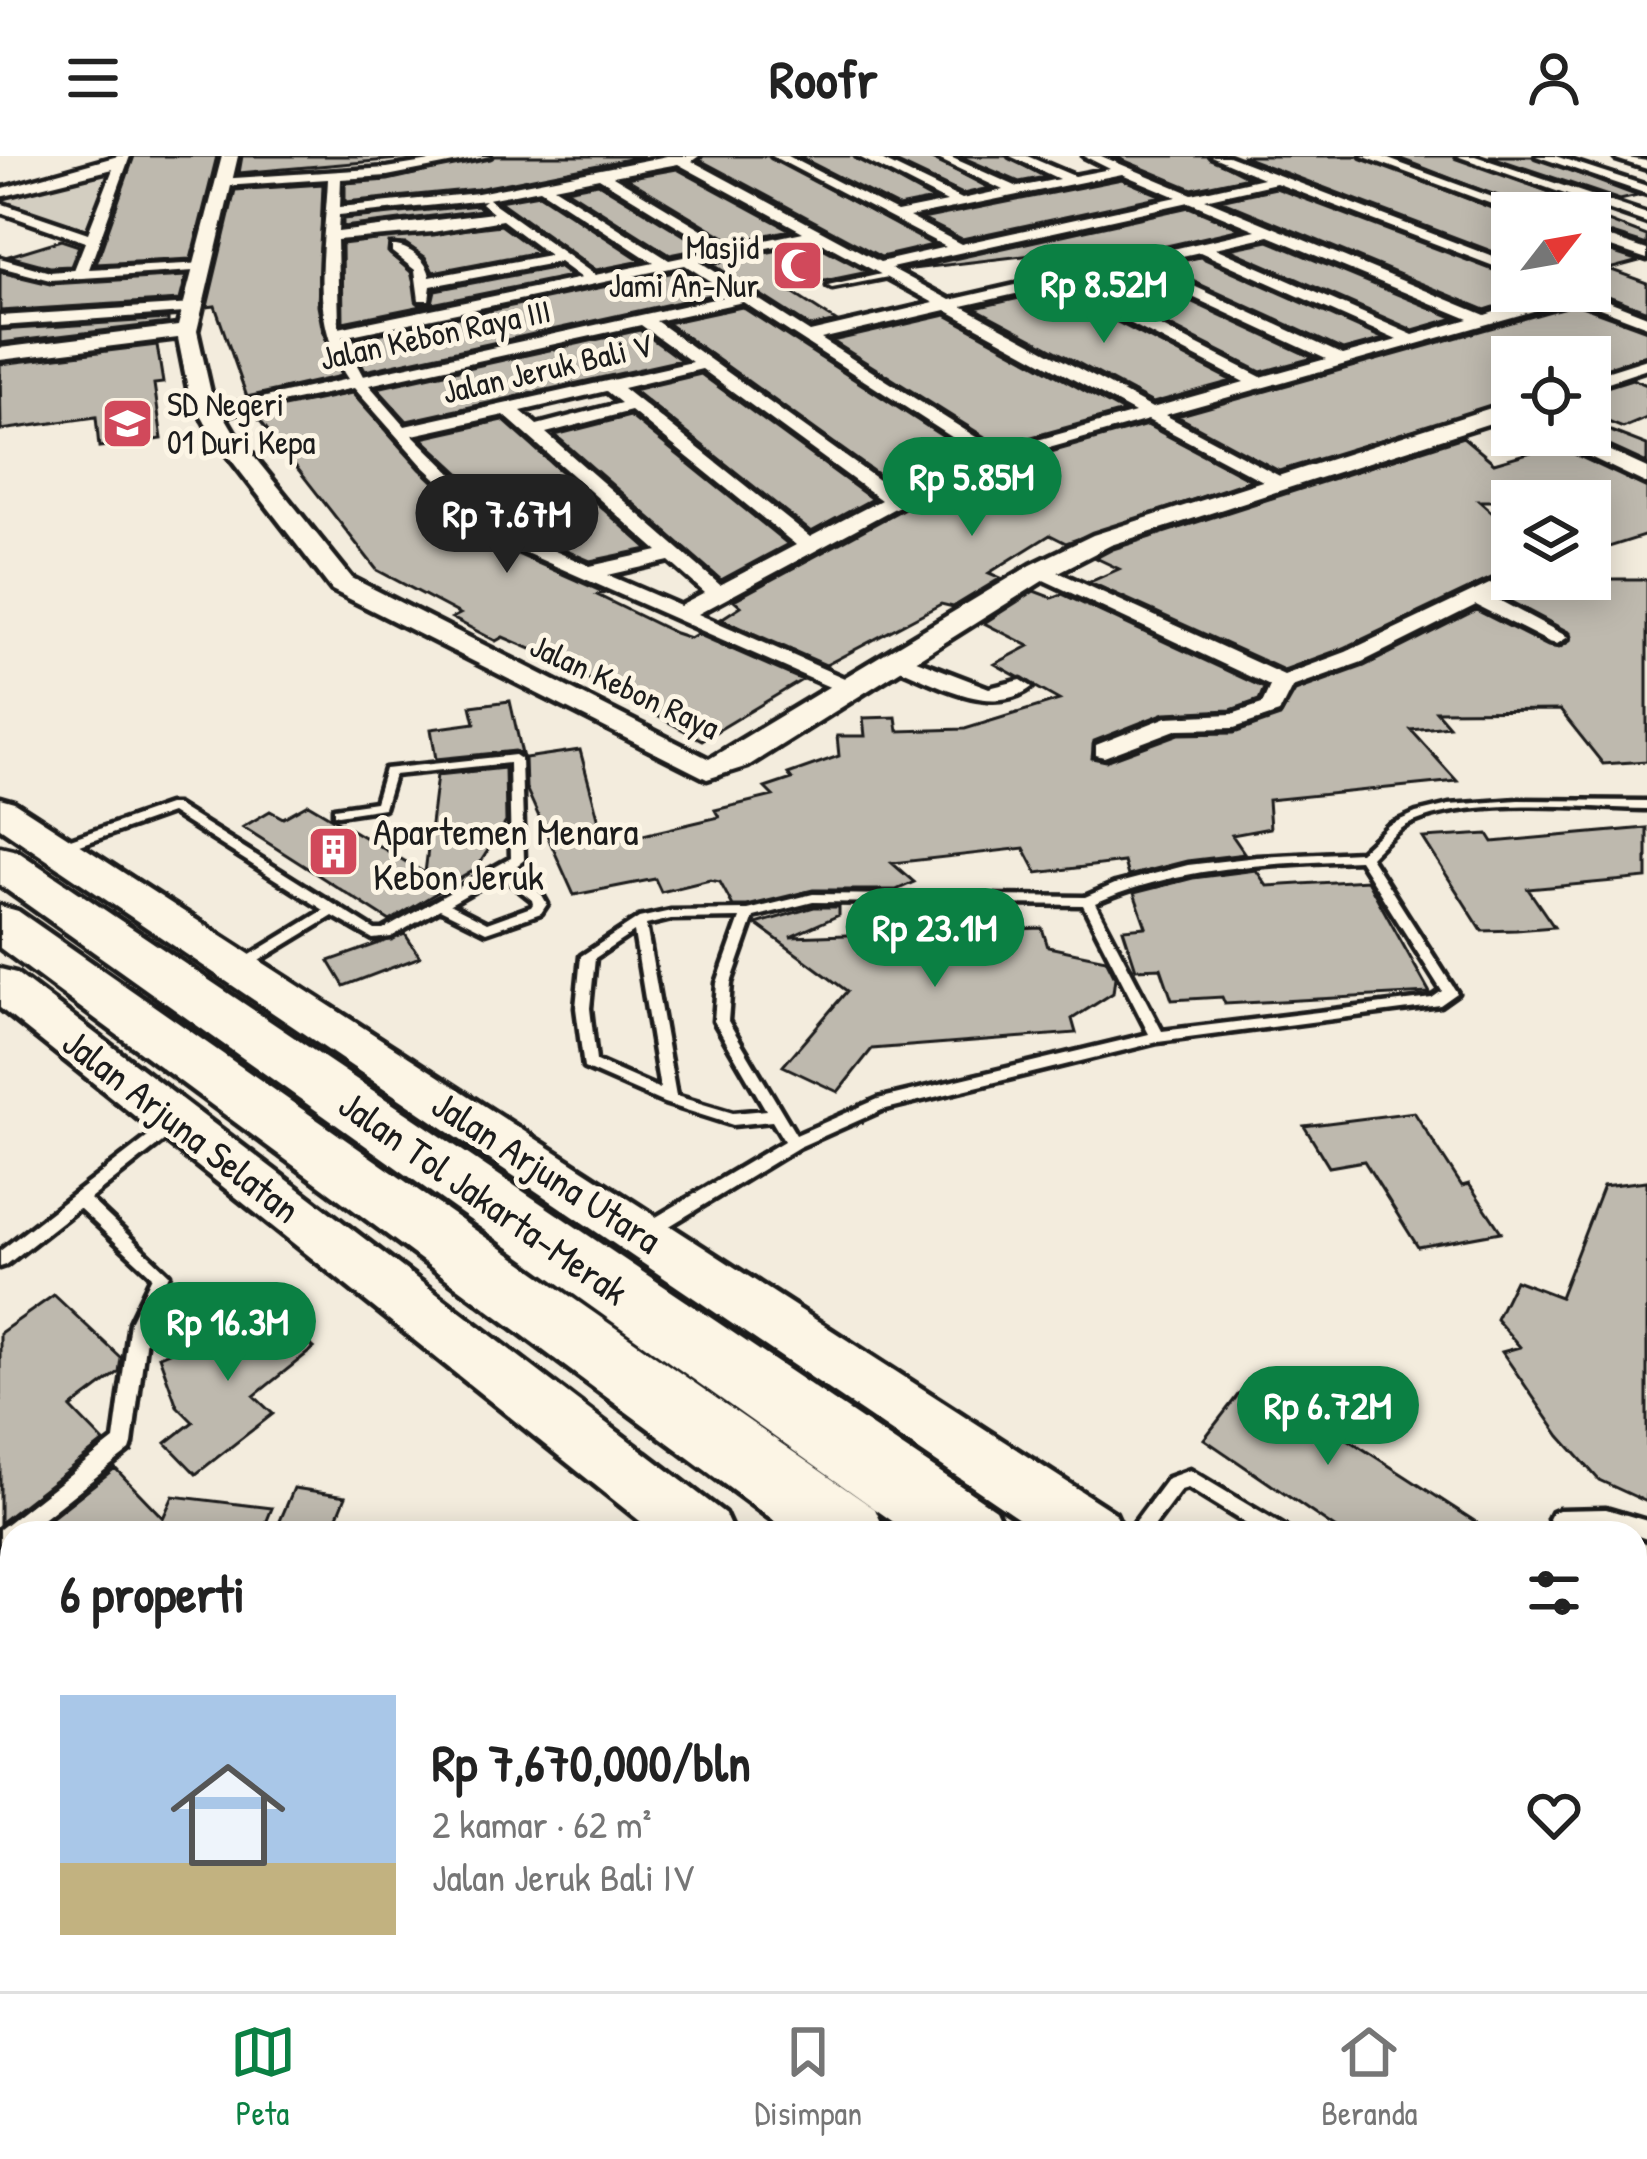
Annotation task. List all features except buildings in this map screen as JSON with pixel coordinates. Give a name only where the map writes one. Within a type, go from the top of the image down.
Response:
[{"type":"highway","name":"Jalan Tol Jakarta–Merak","points":[[29,855],[952,1521]]},
{"type":"highway","name":"Jalan Tol Jakarta–Merak","points":[[0,923],[832,1521]]},
{"type":"main road","name":"Jalan Arjuna Utara","points":[[0,810],[29,855],[239,968],[1075,1521]]},
{"type":"main road","name":"Jalan Arjuna Selatan","points":[[0,984],[687,1521]]},
{"type":"street","points":[[190,320],[227,169],[335,177],[484,156]]},
{"type":"street","points":[[331,212],[478,196],[699,156]]},
{"type":"street","points":[[778,156],[960,249]]},
{"type":"street","points":[[863,156],[961,203]]},
{"type":"street","points":[[938,156],[1017,192]]},
{"type":"street","points":[[1016,156],[1072,180]]},
{"type":"street","points":[[1090,156],[1486,321]]},
{"type":"street","points":[[1217,156],[1491,261]]},
{"type":"street","points":[[1367,156],[1491,200]]},
{"type":"street","points":[[1463,156],[1647,219]]},
{"type":"street","points":[[1542,156],[1647,190]]},
{"type":"street","points":[[1620,156],[1647,165]]},
{"type":"street","points":[[676,158],[1278,483]]},
{"type":"street","points":[[0,194],[122,159]]},
{"type":"street","points":[[80,275],[122,159]]},
{"type":"street","points":[[896,216],[1124,170]]},
{"type":"street","points":[[601,174],[729,251]]},
{"type":"street","points":[[335,177],[328,236],[332,334],[357,382],[497,529],[850,689]]},
{"type":"street","points":[[883,270],[1276,179]]},
{"type":"street","points":[[542,185],[666,264]]},
{"type":"street","points":[[478,196],[593,280]]},
{"type":"street","points":[[0,207],[94,240]]},
{"type":"street","points":[[328,236],[433,228],[504,215]]},
{"type":"street","points":[[433,228],[455,244]]},
{"type":"street","points":[[807,337],[1271,230]]},
{"type":"street","points":[[332,334],[813,234]]},
{"type":"street","points":[[1611,242],[1647,255]]},
{"type":"street","points":[[1201,248],[1413,341]]},
{"type":"street","points":[[397,249],[422,268],[424,316]]},
{"type":"street","points":[[471,257],[488,271]]},
{"type":"street","points":[[423,283],[561,257]]},
{"type":"street","points":[[1157,275],[1227,259]]},
{"type":"street","points":[[687,260],[994,456]]},
{"type":"street","points":[[0,262],[40,275],[205,267]]},
{"type":"street","points":[[1132,263],[1343,362]]},
{"type":"street","points":[[1058,280],[1261,384]]},
{"type":"street","name":"Jalan Kebon Raya III","points":[[209,415],[745,297]]},
{"type":"street","points":[[1611,307],[1647,321]]},
{"type":"street","points":[[682,614],[953,469],[1514,312]]},
{"type":"street","points":[[643,319],[894,500]]},
{"type":"street","points":[[0,321],[190,320]]},
{"type":"street","points":[[0,354],[190,320]]},
{"type":"street","name":"Jalan Kebon Raya","points":[[190,320],[209,415],[342,584],[692,766],[720,769],[1040,572],[1102,540],[1491,418]]},
{"type":"street","name":"Jalan Jeruk Bali V","points":[[404,432],[704,364]]},
{"type":"street","points":[[1611,376],[1647,364]]},
{"type":"street","points":[[609,386],[809,546]]},
{"type":"street","points":[[535,431],[634,406]]},
{"type":"street","points":[[507,408],[717,592]]},
{"type":"street","points":[[1602,456],[1647,477]]},
{"type":"street","points":[[588,573],[669,554]]},
{"type":"street","points":[[1040,572],[1283,683]]},
{"type":"street","points":[[1104,750],[1175,722],[1234,721],[1270,708],[1283,683],[1354,657],[1491,590]]},
{"type":"street","points":[[1477,597],[1557,638]]},
{"type":"street","points":[[898,660],[987,695],[1021,687]]},
{"type":"lane","points":[[832,286],[883,270]]},
{"type":"lane","points":[[29,855],[172,808],[373,935],[386,934],[518,860],[515,759],[388,772],[380,806],[338,811]]},
{"type":"lane","points":[[772,1115],[733,1119],[597,1071],[584,1052],[588,956],[639,922],[671,915],[748,914],[813,898],[1087,901],[1118,886],[1191,867],[1364,856],[1396,826],[1421,814],[1516,805],[1647,805]]},
{"type":"lane","points":[[642,1234],[793,1143],[895,1100],[1159,1037],[1445,998],[1450,993],[1364,856]]},
{"type":"lane","points":[[440,904],[486,928],[536,910],[537,898],[503,870]]},
{"type":"lane","points":[[1087,901],[1159,1037]]},
{"type":"lane","points":[[239,968],[333,910]]},
{"type":"lane","points":[[748,914],[724,982],[721,1021],[772,1115],[793,1143]]},
{"type":"lane","points":[[639,922],[668,1099]]},
{"type":"lane","points":[[0,1261],[179,1121]]},
{"type":"lane","points":[[26,1521],[123,1444],[139,1322],[161,1274],[79,1199]]},
{"type":"lane","points":[[1146,1521],[1175,1484],[1190,1479],[1259,1521]]},
{"type":"lane","points":[[1559,1519],[1613,1521]]},
{"type":"shaded area","points":[[120,166],[88,230],[0,202],[0,197]]},
{"type":"place","name":"Masjid Jami An-Nur","points":[[798,266]]},
{"type":"place","name":"SD Negeri 01 Duri Kepa","points":[[128,423]]},
{"type":"place","name":"Apartemen Menara Kebon Jeruk","points":[[334,852]]}]
